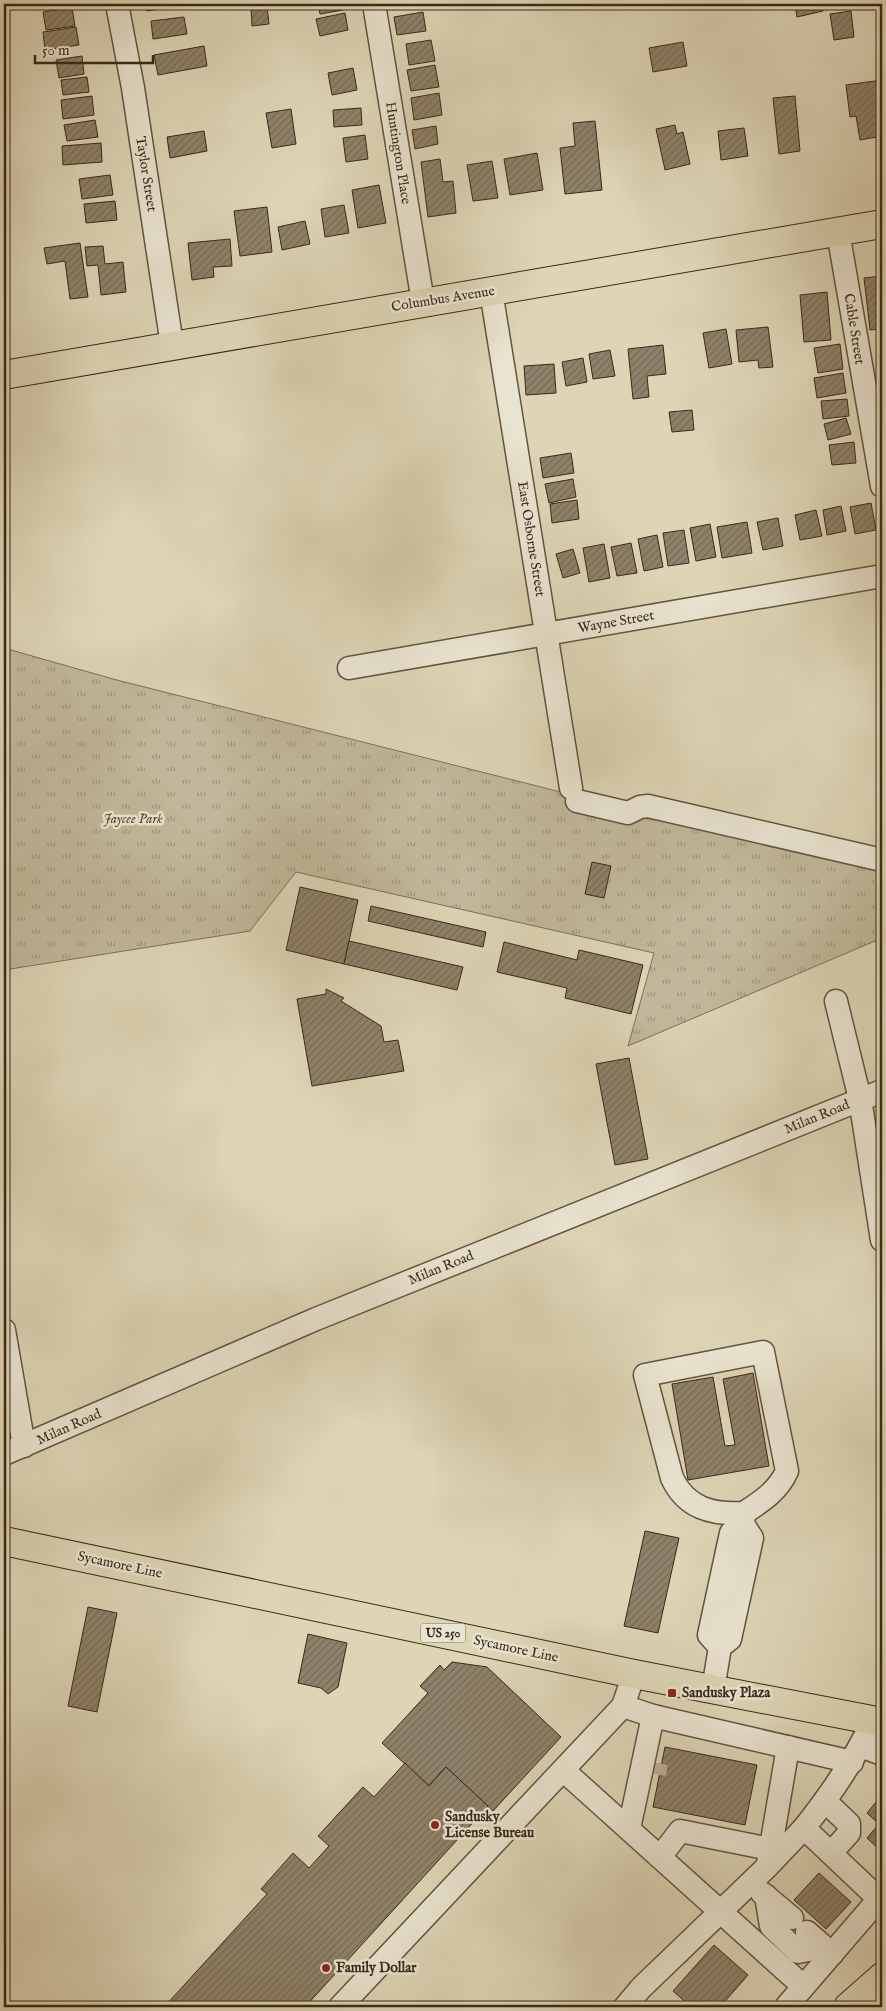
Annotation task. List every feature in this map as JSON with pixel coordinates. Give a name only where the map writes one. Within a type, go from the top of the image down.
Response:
[{"type":"main road","name":"Columbus Avenue","points":[[4,375],[882,224]]},
{"type":"main road","name":"Sycamore Line","points":[[4,1541],[634,1674],[878,1721]]},
{"type":"main road","points":[[848,2007],[878,1987]]},
{"type":"street","name":"Taylor Street","points":[[117,4],[133,88],[172,345]]},
{"type":"street","name":"Huntington Place","points":[[374,4],[423,302]]},
{"type":"street","name":"Cable Street","points":[[838,232],[874,400],[882,486]]},
{"type":"street","name":"East Osborne Street","points":[[491,291],[546,634],[574,794],[628,813],[640,807],[648,806],[882,860]]},
{"type":"street","name":"Wayne Street","points":[[349,668],[882,576]]},
{"type":"street","points":[[836,1001],[860,1099],[882,1240]]},
{"type":"street","name":"Milan Road","points":[[14,1450],[316,1319],[882,1091]]},
{"type":"street","points":[[4,1330],[14,1450]]},
{"type":"street","points":[[763,1352],[787,1471],[782,1482],[743,1519],[713,1512],[696,1505],[677,1490],[672,1478],[645,1375],[763,1352]]},
{"type":"street","points":[[713,1689],[720,1647],[730,1639],[752,1538],[743,1519]]},
{"type":"street","points":[[340,2007],[623,1706],[634,1674]]},
{"type":"street","points":[[623,1706],[652,1723],[788,1747],[857,1754],[882,1754]]},
{"type":"street","points":[[769,1858],[804,1828],[825,1801],[878,1721]]},
{"type":"street","points":[[635,1806],[651,1788],[656,1768],[652,1723]]},
{"type":"street","points":[[629,1829],[652,1723]]},
{"type":"street","points":[[625,2007],[641,1988],[720,1913],[758,1889],[769,1858],[788,1747]]},
{"type":"street","points":[[563,1770],[803,1986]]},
{"type":"street","points":[[825,1801],[849,1824],[849,1833],[831,1853]]},
{"type":"street","points":[[786,2007],[828,1950],[880,1900],[804,1828]]},
{"type":"street","points":[[660,1857],[680,1831],[769,1858]]},
{"type":"street","points":[[758,1889],[828,1950]]},
{"type":"street","points":[[758,1889],[771,1926],[798,1952],[828,1950]]},
{"type":"green space","name":"Jaycee Park","points":[[4,648],[113,679],[648,814],[882,868],[882,938],[628,1046],[654,953],[296,872],[250,931],[4,970]]},
{"type":"building","points":[[41,4],[74,4],[42,9]]},
{"type":"building","points":[[146,4],[185,4],[185,5],[147,11]]},
{"type":"building","points":[[318,4],[342,4],[343,10],[320,14]]},
{"type":"building","points":[[795,4],[822,4],[823,11],[797,17]]},
{"type":"building","points":[[878,4],[882,4],[882,31]]},
{"type":"building","points":[[267,6],[269,24],[252,26],[251,7]]},
{"type":"building","points":[[72,7],[75,26],[46,30],[43,12]]},
{"type":"building","points":[[851,11],[854,37],[834,40],[830,14]]},
{"type":"building","points":[[423,12],[426,31],[397,35],[394,17]]},
{"type":"building","points":[[345,13],[348,30],[320,36],[316,19]]},
{"type":"building","points":[[184,17],[187,34],[153,39],[151,21]]},
{"type":"building","points":[[76,27],[79,45],[45,50],[43,32]]},
{"type":"building","points":[[431,40],[435,61],[409,65],[406,44]]},
{"type":"building","points":[[683,42],[687,66],[653,72],[649,48]]},
{"type":"building","points":[[204,46],[207,66],[158,75],[154,55]]},
{"type":"building","points":[[82,56],[84,74],[59,78],[56,60]]},
{"type":"building","points":[[435,65],[439,87],[411,91],[407,70]]},
{"type":"building","points":[[353,68],[357,90],[332,95],[328,73]]},
{"type":"building","points":[[87,77],[89,92],[63,95],[61,80]]},
{"type":"building","points":[[882,80],[882,136],[860,140],[856,116],[850,117],[846,85]]},
{"type":"building","points":[[439,93],[442,115],[414,120],[411,98]]},
{"type":"building","points":[[92,96],[94,115],[63,119],[61,100]]},
{"type":"building","points":[[795,96],[800,151],[779,154],[773,98]]},
{"type":"building","points":[[361,108],[362,125],[334,127],[333,110]]},
{"type":"building","points":[[291,109],[296,144],[272,148],[266,113]]},
{"type":"building","points":[[95,120],[98,137],[67,141],[64,125]]},
{"type":"building","points":[[595,121],[602,190],[565,194],[560,148],[575,146],[573,123]]},
{"type":"building","points":[[675,125],[677,134],[683,132],[690,164],[665,170],[656,129]]},
{"type":"building","points":[[436,126],[438,144],[415,149],[412,130]]},
{"type":"building","points":[[744,128],[748,156],[721,160],[718,131]]},
{"type":"building","points":[[204,131],[207,151],[170,158],[167,137]]},
{"type":"building","points":[[365,135],[368,159],[346,162],[343,138]]},
{"type":"building","points":[[101,143],[102,162],[63,165],[62,146]]},
{"type":"building","points":[[537,153],[543,190],[510,195],[504,159]]},
{"type":"building","points":[[440,159],[443,182],[453,181],[456,213],[428,217],[421,162]]},
{"type":"building","points":[[492,161],[498,198],[473,201],[467,165]]},
{"type":"building","points":[[110,175],[113,195],[82,199],[79,179]]},
{"type":"building","points":[[379,185],[386,223],[358,228],[352,190]]},
{"type":"building","points":[[115,201],[117,220],[86,223],[84,204]]},
{"type":"building","points":[[344,205],[349,233],[325,237],[321,209]]},
{"type":"building","points":[[267,207],[272,252],[240,256],[234,211]]},
{"type":"building","points":[[305,221],[310,244],[282,250],[278,227]]},
{"type":"building","points":[[230,239],[232,266],[213,267],[214,277],[192,280],[188,243]]},
{"type":"building","points":[[80,243],[88,297],[70,299],[65,261],[47,264],[44,248]]},
{"type":"building","points":[[103,246],[105,264],[123,262],[126,292],[101,295],[98,265],[87,266],[85,247]]},
{"type":"building","points":[[882,276],[882,329],[870,330],[864,278]]},
{"type":"building","points":[[827,292],[831,340],[804,342],[800,295]]},
{"type":"building","points":[[768,327],[773,367],[759,368],[758,360],[739,362],[736,330]]},
{"type":"building","points":[[726,329],[732,364],[709,368],[703,333]]},
{"type":"building","points":[[840,344],[843,369],[818,373],[814,348]]},
{"type":"building","points":[[663,345],[666,374],[647,376],[649,397],[633,399],[628,349]]},
{"type":"building","points":[[610,350],[615,376],[593,379],[589,354]]},
{"type":"building","points":[[583,358],[587,382],[566,386],[562,362]]},
{"type":"building","points":[[554,364],[556,393],[526,395],[524,366]]},
{"type":"building","points":[[843,373],[846,393],[817,398],[814,378]]},
{"type":"building","points":[[847,399],[849,416],[823,419],[821,401]]},
{"type":"building","points":[[692,410],[694,430],[672,432],[669,412]]},
{"type":"building","points":[[846,418],[851,434],[828,440],[824,424]]},
{"type":"building","points":[[854,442],[856,463],[832,465],[829,445]]},
{"type":"building","points":[[571,453],[574,473],[543,478],[540,458]]},
{"type":"building","points":[[573,479],[576,497],[549,503],[545,484]]},
{"type":"building","points":[[577,500],[579,519],[552,523],[550,504]]},
{"type":"building","points":[[871,503],[876,530],[855,534],[850,507]]},
{"type":"building","points":[[841,506],[846,531],[827,535],[823,510]]},
{"type":"building","points":[[816,510],[822,536],[800,540],[795,515]]},
{"type":"building","points":[[778,518],[783,546],[763,550],[757,522]]},
{"type":"building","points":[[747,522],[752,553],[722,558],[717,527]]},
{"type":"building","points":[[710,524],[716,557],[696,561],[690,528]]},
{"type":"building","points":[[684,530],[689,563],[668,566],[663,533]]},
{"type":"building","points":[[657,535],[663,567],[644,571],[638,539]]},
{"type":"building","points":[[631,543],[637,573],[617,576],[611,547]]},
{"type":"building","points":[[604,544],[610,578],[589,582],[583,548]]},
{"type":"building","points":[[573,549],[580,573],[563,578],[556,554]]},
{"type":"building","points":[[592,862],[611,866],[604,898],[585,894]]},
{"type":"building","points":[[300,887],[358,900],[344,964],[286,950]]},
{"type":"building","points":[[371,906],[486,932],[483,947],[368,921]]},
{"type":"building","points":[[349,941],[463,967],[457,990],[344,964]]},
{"type":"building","points":[[504,942],[577,960],[579,950],[643,965],[631,1014],[565,998],[567,988],[497,972]]},
{"type":"building","points":[[326,989],[344,998],[341,1001],[381,1026],[384,1042],[398,1040],[404,1071],[312,1086],[297,999],[326,994]]},
{"type":"building","points":[[629,1058],[648,1159],[615,1165],[596,1064]]},
{"type":"building","points":[[753,1373],[769,1466],[688,1480],[672,1384],[713,1377],[725,1446],[735,1445],[723,1379]]},
{"type":"building","points":[[645,1531],[679,1538],[658,1633],[624,1626]]},
{"type":"building","points":[[88,1607],[117,1613],[97,1712],[68,1706]]},
{"type":"building","points":[[308,1634],[347,1643],[338,1687],[328,1694],[321,1688],[298,1683]]},
{"type":"building","points":[[452,1662],[487,1667],[561,1737],[493,1811],[446,1767],[429,1786],[382,1743],[428,1693],[420,1686],[440,1665],[444,1670]]},
{"type":"building","points":[[665,1747],[757,1765],[745,1825],[653,1807]]},
{"type":"building","points":[[405,1763],[429,1786],[446,1767],[488,1806],[305,2007],[169,2007],[166,2005],[267,1894],[261,1889],[293,1853],[309,1868],[329,1846],[318,1836],[363,1787],[374,1797]]},
{"type":"building","points":[[882,1795],[882,1852],[867,1838],[879,1824],[867,1813]]},
{"type":"building","points":[[819,1873],[851,1902],[826,1929],[794,1900]]},
{"type":"building","points":[[714,1945],[748,1975],[720,2007],[691,2007],[673,1991]]},
{"type":"tunnel","points":[[655,1774],[657,1763]]},
{"type":"place","name":"Sandusky Plaza","points":[[672,1693]]},
{"type":"place","name":"Sandusky License Bureau","points":[[435,1825]]},
{"type":"place","name":"Family Dollar","points":[[326,1968]]}]
